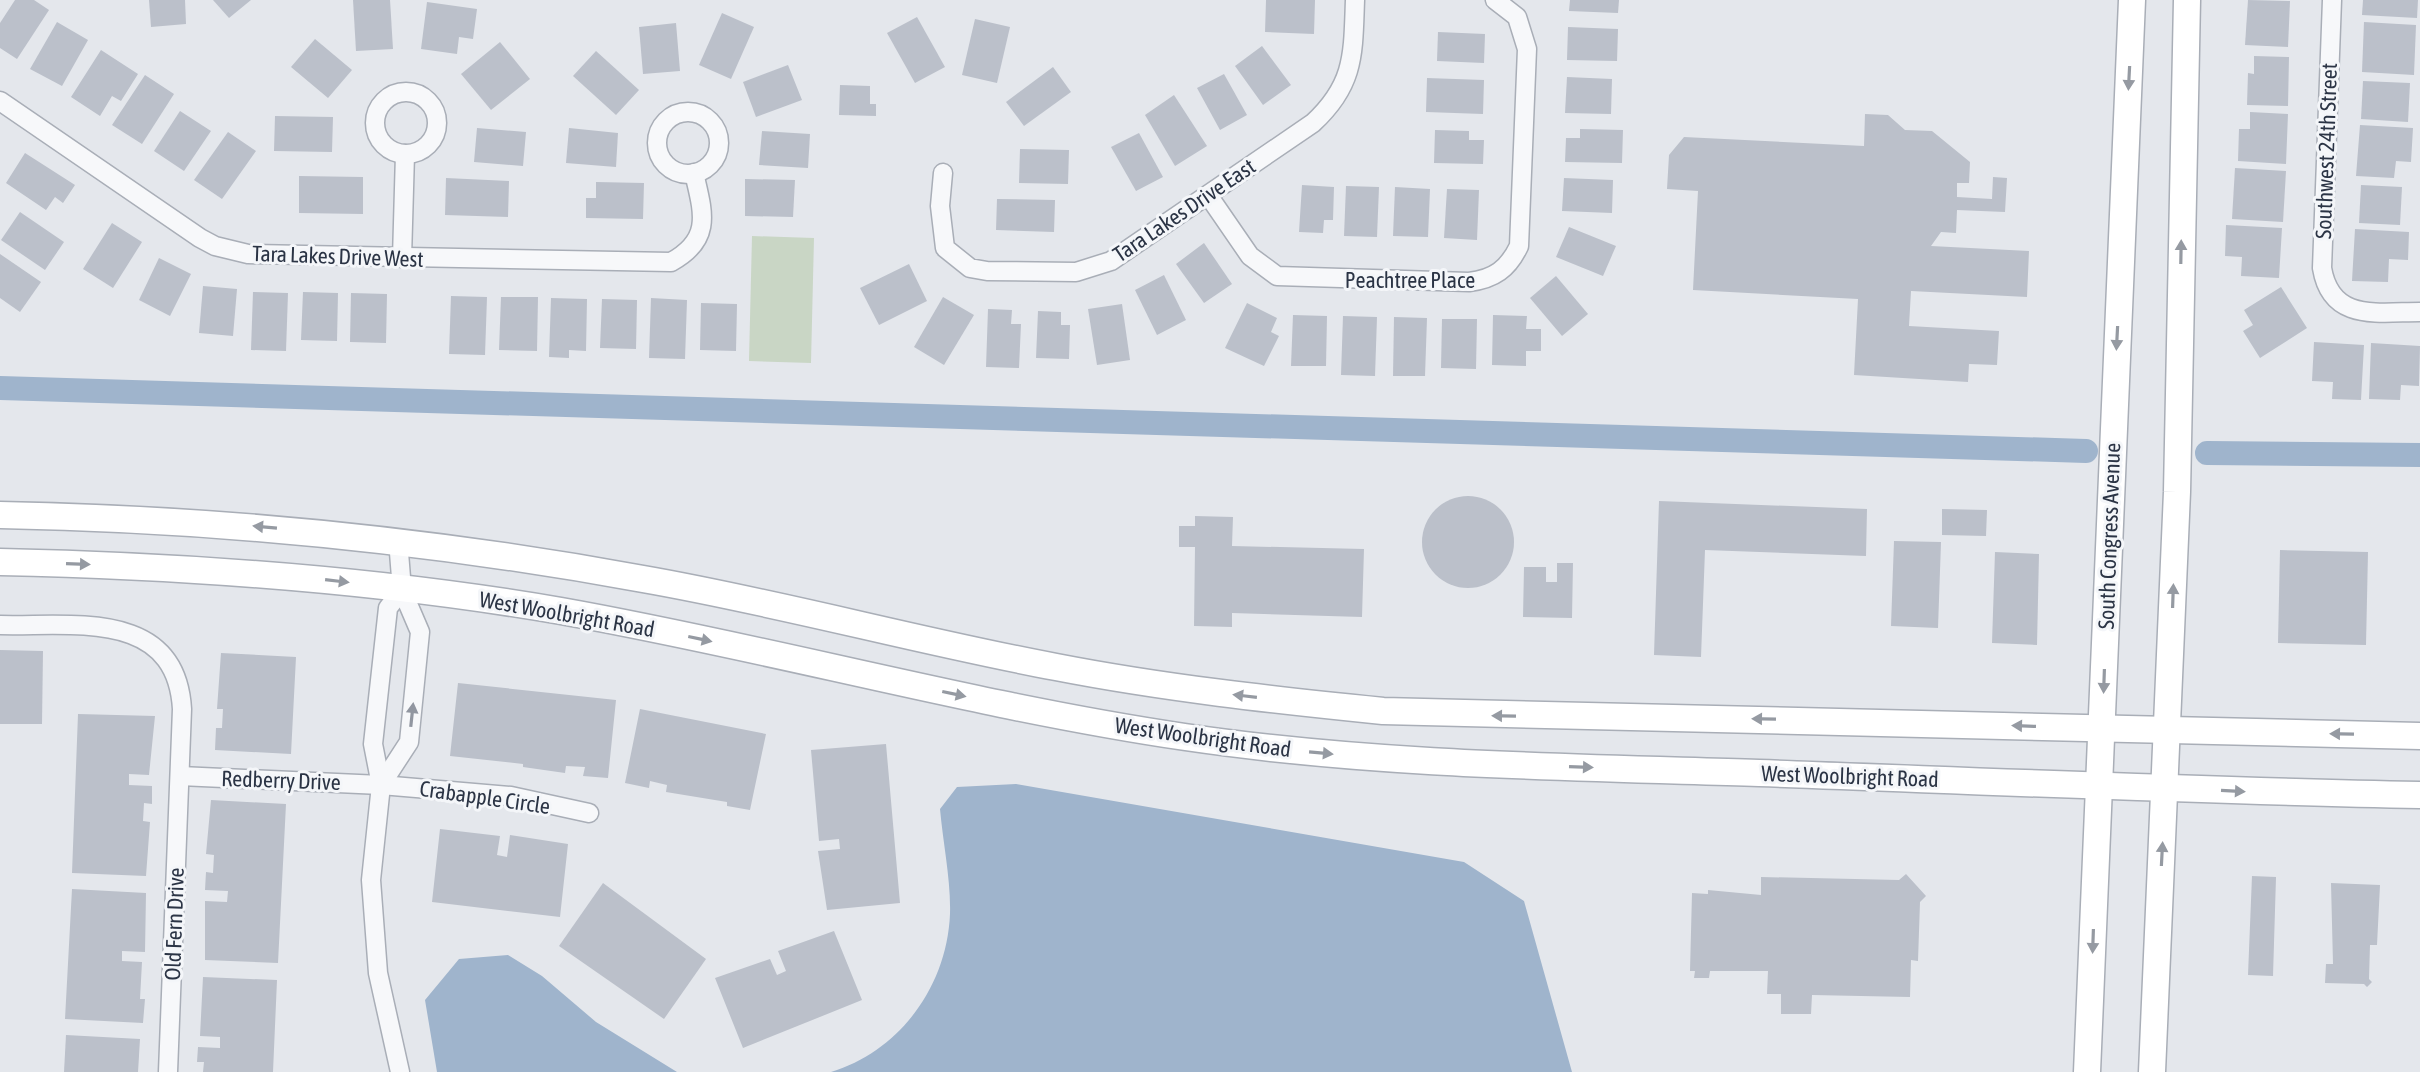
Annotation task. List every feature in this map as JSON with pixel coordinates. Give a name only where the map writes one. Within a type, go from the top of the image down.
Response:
[{"type":"main road","name":"South Congress Avenue","points":[[2087,1072],[2132,0]]},
{"type":"main road","points":[[2152,1072],[2168,730],[2187,0]]},
{"type":"main road","name":"West Woolbright Road","points":[[0,515],[214,523],[398,540],[648,580],[1058,668],[1310,704],[1451,715],[2420,736]]},
{"type":"main road","name":"West Woolbright Road","points":[[0,562],[214,570],[483,598],[619,622],[1038,712],[1186,737],[1306,752],[1521,765],[2420,795]]},
{"type":"street","name":"Tara Lakes Drive East","points":[[943,173],[940,206],[945,248],[970,268],[1057,273],[1094,268],[1125,253],[1313,123],[1336,99],[1352,61],[1355,0]]},
{"type":"street","name":"Peachtree Place","points":[[1208,195],[1250,256],[1277,276],[1469,282],[1485,280],[1500,273],[1519,246],[1527,49],[1517,17],[1495,0]]},
{"type":"street","name":"Southwest 24th Street","points":[[2332,0],[2322,268],[2324,285],[2334,299],[2347,308],[2420,312]]},
{"type":"street","name":"Tara Lakes Drive West","points":[[3,109],[215,246],[248,254],[671,262],[696,243],[702,228],[703,213],[694,173]]},
{"type":"street","points":[[402,258],[405,154]]},
{"type":"street","points":[[381,785],[409,742],[420,632],[402,590],[398,540]]},
{"type":"street","points":[[400,1072],[378,973],[372,917],[374,843],[381,785],[373,744],[388,608],[402,590]]},
{"type":"street","name":"Old Fern Drive","points":[[0,625],[108,628],[142,637],[156,647],[176,675],[181,691],[180,776],[168,1072]]},
{"type":"street","name":"Redberry Drive","points":[[180,776],[381,785]]},
{"type":"street","name":"Crabapple Circle","points":[[381,785],[511,796],[589,813]]},
{"type":"green space","points":[[752,236],[814,238],[811,363],[749,361]]},
{"type":"water","points":[[1016,784],[1464,862],[1524,901],[1572,1072],[831,1072],[878,1049],[898,1032],[929,990],[940,966],[947,941],[950,901],[940,809],[957,787]]},
{"type":"water","points":[[508,955],[542,976],[596,1022],[677,1072],[437,1072],[425,1000],[459,959]]},
{"type":"building","points":[[15,0],[34,0],[49,10],[17,59],[0,48],[0,23]]},
{"type":"building","points":[[149,0],[185,0],[186,24],[151,27]]},
{"type":"building","points":[[213,0],[251,0],[229,18]]},
{"type":"building","points":[[353,0],[390,0],[393,49],[356,51]]},
{"type":"building","points":[[1266,0],[1315,0],[1314,34],[1265,32]]},
{"type":"building","points":[[1570,0],[1619,0],[1618,13],[1569,11]]},
{"type":"building","points":[[2248,0],[2290,1],[2288,47],[2245,45]]},
{"type":"building","points":[[2363,0],[2418,0],[2417,18],[2362,15]]},
{"type":"building","points":[[427,2],[477,9],[473,39],[459,37],[457,54],[421,49]]},
{"type":"building","points":[[722,13],[754,27],[731,79],[699,65]]},
{"type":"building","points":[[917,17],[945,67],[915,83],[887,33]]},
{"type":"building","points":[[975,19],[1010,27],[997,83],[962,75]]},
{"type":"building","points":[[57,22],[88,40],[62,86],[30,69]]},
{"type":"building","points":[[2364,22],[2416,25],[2414,75],[2362,72]]},
{"type":"building","points":[[676,23],[680,71],[643,74],[639,27]]},
{"type":"building","points":[[1568,27],[1618,29],[1617,61],[1567,60]]},
{"type":"building","points":[[1438,32],[1485,34],[1484,63],[1437,61]]},
{"type":"building","points":[[315,39],[352,70],[328,98],[291,67]]},
{"type":"building","points":[[500,42],[530,79],[491,110],[461,74]]},
{"type":"building","points":[[1262,46],[1291,85],[1263,105],[1235,66]]},
{"type":"building","points":[[101,50],[138,74],[121,101],[112,96],[100,116],[71,97]]},
{"type":"building","points":[[596,51],[639,90],[616,115],[573,76]]},
{"type":"building","points":[[2254,56],[2289,57],[2288,106],[2247,105],[2248,73],[2254,74]]},
{"type":"building","points":[[788,65],[802,100],[756,117],[743,82]]},
{"type":"building","points":[[1053,67],[1071,92],[1024,126],[1006,102]]},
{"type":"building","points":[[1224,74],[1247,115],[1220,130],[1197,88]]},
{"type":"building","points":[[145,75],[174,94],[142,144],[112,125]]},
{"type":"building","points":[[1567,77],[1612,79],[1611,114],[1565,113]]},
{"type":"building","points":[[1427,78],[1484,80],[1483,114],[1426,112]]},
{"type":"building","points":[[2363,81],[2410,83],[2408,122],[2361,119]]},
{"type":"building","points":[[840,85],[870,86],[870,104],[876,104],[876,116],[839,115]]},
{"type":"building","points":[[1174,95],[1207,146],[1175,166],[1145,115]]},
{"type":"building","points":[[180,111],[211,131],[184,171],[154,151]]},
{"type":"building","points":[[2250,112],[2288,114],[2286,164],[2238,161],[2239,129],[2250,129]]},
{"type":"building","points":[[1865,114],[1888,115],[1905,130],[1932,131],[1970,162],[1969,183],[1957,183],[1957,197],[1992,199],[1993,177],[2007,178],[2005,212],[1957,210],[1956,233],[1941,232],[1931,246],[2029,251],[2027,297],[1911,291],[1909,326],[1999,331],[1997,365],[1969,364],[1968,382],[1854,375],[1858,299],[1693,290],[1698,191],[1667,189],[1669,155],[1684,137],[1864,146]]},
{"type":"building","points":[[275,116],[333,117],[332,152],[274,151]]},
{"type":"building","points":[[2360,125],[2413,128],[2411,162],[2396,161],[2394,178],[2356,176]]},
{"type":"building","points":[[477,128],[526,132],[523,166],[474,162]]},
{"type":"building","points":[[569,128],[618,133],[616,167],[566,163]]},
{"type":"building","points":[[1580,129],[1623,130],[1622,163],[1565,162],[1566,138],[1580,138]]},
{"type":"building","points":[[1435,130],[1469,131],[1469,140],[1484,140],[1483,164],[1434,163]]},
{"type":"building","points":[[762,131],[810,134],[808,168],[759,165]]},
{"type":"building","points":[[228,132],[256,151],[222,199],[194,180]]},
{"type":"building","points":[[1139,133],[1163,177],[1136,191],[1111,147]]},
{"type":"building","points":[[1020,149],[1069,150],[1068,184],[1019,183]]},
{"type":"building","points":[[25,153],[75,185],[63,203],[55,197],[46,210],[6,183]]},
{"type":"building","points":[[2235,168],[2286,171],[2283,222],[2232,219]]},
{"type":"building","points":[[299,176],[363,177],[363,214],[299,213]]},
{"type":"building","points":[[446,178],[509,181],[508,217],[445,215]]},
{"type":"building","points":[[1564,178],[1613,180],[1612,213],[1562,211]]},
{"type":"building","points":[[745,179],[795,180],[793,217],[745,216]]},
{"type":"building","points":[[596,182],[644,183],[643,219],[586,218],[586,198],[596,198]]},
{"type":"building","points":[[1302,185],[1334,187],[1333,220],[1324,220],[1323,233],[1299,232]]},
{"type":"building","points":[[2361,185],[2402,187],[2400,225],[2359,223]]},
{"type":"building","points":[[1346,186],[1379,187],[1377,237],[1344,236]]},
{"type":"building","points":[[1395,187],[1430,189],[1428,237],[1393,236]]},
{"type":"building","points":[[1447,189],[1479,190],[1477,240],[1444,238]]},
{"type":"building","points":[[997,199],[1055,200],[1054,232],[996,230]]},
{"type":"building","points":[[20,212],[64,242],[45,270],[1,240]]},
{"type":"building","points":[[112,223],[142,242],[113,288],[83,269]]},
{"type":"building","points":[[2226,225],[2282,228],[2279,278],[2241,276],[2242,257],[2225,256]]},
{"type":"building","points":[[1569,227],[1616,246],[1603,276],[1556,257]]},
{"type":"building","points":[[2355,229],[2409,232],[2408,260],[2389,259],[2388,282],[2352,281]]},
{"type":"building","points":[[1204,243],[1232,284],[1204,303],[1176,264]]},
{"type":"building","points":[[0,254],[41,282],[20,312],[0,298]]},
{"type":"building","points":[[159,258],[191,274],[170,316],[139,300]]},
{"type":"building","points":[[909,264],[927,301],[879,325],[860,288]]},
{"type":"building","points":[[1164,275],[1186,320],[1157,335],[1135,290]]},
{"type":"building","points":[[1556,276],[1588,314],[1562,336],[1530,298]]},
{"type":"building","points":[[203,286],[237,289],[233,336],[199,333]]},
{"type":"building","points":[[2281,287],[2307,328],[2260,358],[2243,331],[2253,325],[2244,310]]},
{"type":"building","points":[[253,292],[288,293],[286,351],[251,350]]},
{"type":"building","points":[[303,292],[338,293],[337,341],[301,340]]},
{"type":"building","points":[[351,293],[387,294],[386,343],[350,342]]},
{"type":"building","points":[[451,296],[487,297],[485,355],[449,354]]},
{"type":"building","points":[[501,297],[538,297],[537,351],[499,350]]},
{"type":"building","points":[[943,297],[974,315],[944,365],[914,347]]},
{"type":"building","points":[[551,298],[587,299],[586,351],[569,350],[569,358],[549,357]]},
{"type":"building","points":[[651,298],[687,300],[685,359],[649,358]]},
{"type":"building","points":[[602,299],[637,300],[636,349],[600,348]]},
{"type":"building","points":[[701,303],[737,304],[736,351],[700,350]]},
{"type":"building","points":[[1247,303],[1277,318],[1271,332],[1279,336],[1264,366],[1225,348]]},
{"type":"building","points":[[1122,304],[1130,360],[1097,365],[1088,309]]},
{"type":"building","points":[[988,309],[1012,310],[1011,324],[1021,324],[1019,368],[986,367]]},
{"type":"building","points":[[1038,311],[1061,312],[1061,325],[1070,325],[1069,359],[1036,358]]},
{"type":"building","points":[[1293,315],[1327,316],[1326,366],[1291,366]]},
{"type":"building","points":[[1493,315],[1527,316],[1526,329],[1541,329],[1541,351],[1526,351],[1526,366],[1492,365]]},
{"type":"building","points":[[1343,316],[1377,317],[1375,376],[1341,375]]},
{"type":"building","points":[[1394,317],[1427,318],[1425,376],[1393,376]]},
{"type":"building","points":[[1442,319],[1477,319],[1476,369],[1441,368]]},
{"type":"building","points":[[2314,342],[2364,345],[2361,400],[2332,399],[2333,382],[2312,381]]},
{"type":"building","points":[[2371,343],[2420,346],[2419,386],[2401,385],[2400,400],[2369,399]]},
{"type":"building","points":[[1468,496],[1485,500],[1500,510],[1510,525],[1514,542],[1510,559],[1500,574],[1485,584],[1468,588],[1451,584],[1436,574],[1426,559],[1422,542],[1426,525],[1436,510],[1451,500]]},
{"type":"building","points":[[1659,501],[1867,509],[1866,556],[1705,550],[1701,657],[1654,655]]},
{"type":"building","points":[[1942,509],[1987,510],[1986,536],[1942,535]]},
{"type":"building","points":[[1195,516],[1233,517],[1232,546],[1364,549],[1362,617],[1232,613],[1232,627],[1194,626],[1195,547],[1179,547],[1179,526],[1195,526]]},
{"type":"building","points":[[1894,541],[1941,542],[1938,628],[1891,626]]},
{"type":"building","points":[[2280,550],[2368,552],[2366,645],[2278,643]]},
{"type":"building","points":[[1995,552],[2039,554],[2037,645],[1992,643]]},
{"type":"building","points":[[1557,563],[1573,563],[1572,618],[1523,617],[1524,567],[1546,567],[1546,582],[1557,582]]},
{"type":"building","points":[[0,650],[43,651],[42,724],[0,724]]},
{"type":"building","points":[[221,653],[296,657],[291,754],[215,750],[216,728],[222,728],[223,709],[217,709]]},
{"type":"building","points":[[458,683],[616,700],[608,778],[583,776],[585,767],[566,766],[565,773],[523,767],[523,764],[450,756]]},
{"type":"building","points":[[640,709],[766,734],[750,810],[727,806],[727,802],[666,792],[667,785],[650,781],[649,788],[625,783]]},
{"type":"building","points":[[78,714],[155,716],[149,775],[129,774],[129,785],[152,786],[152,804],[144,803],[143,821],[150,822],[146,876],[72,873]]},
{"type":"building","points":[[886,744],[900,903],[827,910],[818,851],[840,849],[839,839],[819,841],[811,750]]},
{"type":"building","points":[[211,800],[286,804],[278,963],[205,960],[205,901],[227,902],[228,891],[205,890],[206,872],[213,873],[214,855],[206,854]]},
{"type":"building","points":[[440,829],[500,836],[497,855],[507,857],[510,835],[568,844],[560,917],[432,902]]},
{"type":"building","points":[[1906,874],[1926,896],[1920,902],[1918,961],[1911,960],[1910,997],[1812,995],[1811,1014],[1781,1014],[1781,994],[1767,994],[1768,971],[1710,971],[1709,978],[1694,978],[1695,971],[1690,971],[1692,893],[1708,894],[1708,890],[1761,895],[1761,877],[1899,880]]},
{"type":"building","points":[[2252,876],[2276,877],[2273,976],[2248,975]]},
{"type":"building","points":[[603,883],[706,959],[664,1019],[559,946]]},
{"type":"building","points":[[2331,883],[2380,885],[2377,945],[2370,945],[2369,979],[2372,982],[2367,987],[2364,984],[2325,983],[2326,964],[2333,964]]},
{"type":"building","points":[[72,889],[146,893],[145,952],[122,951],[122,961],[142,962],[140,999],[145,999],[143,1023],[65,1019]]},
{"type":"building","points":[[834,931],[862,1000],[743,1048],[715,978],[770,959],[777,975],[786,971],[778,951]]},
{"type":"building","points":[[203,977],[277,980],[273,1072],[203,1072],[204,1062],[197,1062],[198,1047],[220,1048],[220,1037],[200,1036]]},
{"type":"building","points":[[66,1035],[140,1039],[138,1072],[64,1072]]},
{"type":"waterway","points":[[0,388],[2086,451]]},
{"type":"waterway","points":[[2207,453],[2420,455]]}]
